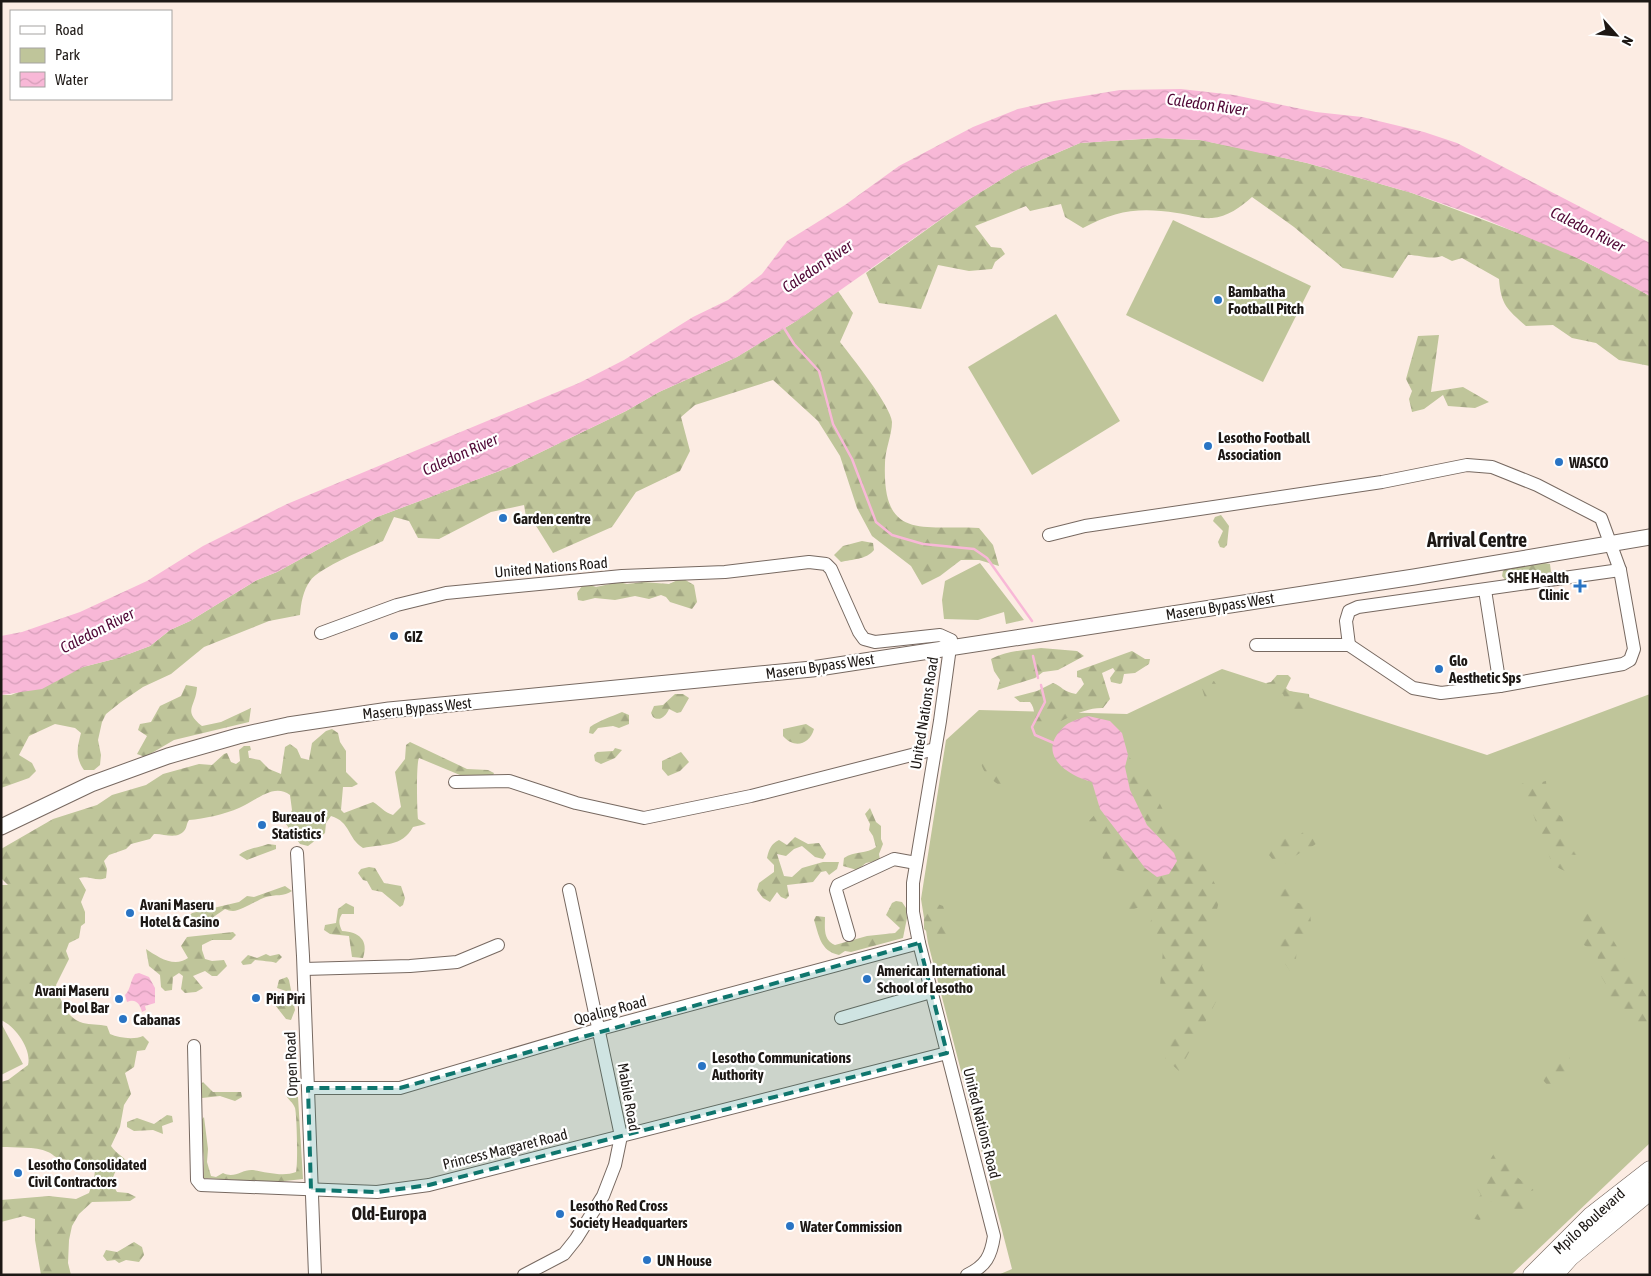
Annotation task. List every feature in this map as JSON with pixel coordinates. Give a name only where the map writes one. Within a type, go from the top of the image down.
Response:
[{"type":"highway","name":"Mpilo Boulevard","points":[[1532,1275],[1591,1216],[1650,1170]]},
{"type":"highway","name":"Mpilo Boulevard","points":[[1554,1275],[1577,1251],[1650,1191]]},
{"type":"main road","name":"Maseru Bypass West","points":[[1,827],[91,784],[168,756],[238,736],[288,725],[389,710],[812,669],[1414,577],[1650,538]]},
{"type":"street","points":[[1049,535],[1085,526],[1382,482],[1467,465],[1492,467],[1537,485],[1601,518],[1613,544],[1620,570],[1634,649],[1630,660],[1623,664],[1500,686],[1441,692],[1413,688],[1349,645],[1256,645]]},
{"type":"street","name":"United Nations Road","points":[[321,633],[397,605],[446,593],[622,576],[725,572],[809,562],[826,564],[831,569],[864,639],[875,642],[940,635],[951,640],[913,883],[913,912],[919,944],[994,1236],[992,1252],[986,1262],[979,1269],[968,1275]]},
{"type":"street","points":[[1349,645],[1346,621],[1349,611],[1358,607],[1620,570]]},
{"type":"street","points":[[1486,590],[1500,686]]},
{"type":"street","points":[[455,782],[510,781],[576,803],[644,818],[751,796],[935,748]]},
{"type":"street","name":"Orpen Road","points":[[297,853],[304,969],[315,1275]]},
{"type":"street","points":[[849,935],[836,890],[838,885],[894,859],[916,863]]},
{"type":"street","name":"Mabile Road","points":[[524,1275],[564,1254],[576,1239],[603,1196],[615,1166],[621,1136],[569,890]]},
{"type":"street","name":"Qoaling Road","points":[[308,1088],[400,1088],[600,1030],[919,944]]},
{"type":"street","points":[[304,969],[410,966],[457,962],[498,945]]},
{"type":"street","points":[[841,1018],[931,992]]},
{"type":"street","name":"Princess Margaret Road","points":[[194,1046],[197,1180],[201,1185],[311,1190],[401,1190],[429,1185],[947,1053]]},
{"type":"highlighted area","points":[[919,943],[947,1053],[429,1185],[377,1192],[311,1190],[308,1088],[400,1088]]},
{"type":"green space","points":[[1157,138],[1200,140],[1307,163],[1412,193],[1555,247],[1650,296],[1650,366],[1619,360],[1596,343],[1572,338],[1553,325],[1526,326],[1503,301],[1499,279],[1462,258],[1452,261],[1442,256],[1408,255],[1393,278],[1343,268],[1294,227],[1252,197],[1234,211],[1218,217],[1203,218],[1164,211],[1140,210],[1106,217],[1083,228],[1065,217],[1061,204],[1030,211],[1026,206],[975,226],[991,247],[1001,248],[1005,254],[995,262],[992,269],[969,271],[938,265],[921,309],[879,303],[866,273],[968,200],[1015,171],[1080,143]]},
{"type":"green space","name":"Bambatha Football Pitch","points":[[1173,220],[1311,286],[1263,382],[1126,315]]},
{"type":"green space","points":[[838,291],[853,313],[840,342],[878,393],[892,422],[885,463],[886,488],[890,506],[898,517],[909,524],[939,528],[979,528],[993,545],[999,566],[979,560],[961,560],[940,576],[922,585],[911,566],[872,536],[857,508],[840,456],[818,421],[773,380],[695,405],[681,417],[690,451],[680,471],[636,492],[612,527],[553,553],[533,521],[526,517],[524,505],[491,512],[439,539],[418,538],[409,521],[394,517],[383,541],[333,564],[310,581],[303,597],[300,615],[269,621],[204,647],[171,674],[143,687],[106,714],[98,740],[101,755],[100,765],[94,770],[84,770],[79,761],[78,748],[81,733],[75,728],[55,724],[29,736],[19,755],[32,763],[36,771],[29,778],[1,788],[1,695],[11,695],[83,667],[118,658],[150,646],[170,630],[190,621],[257,580],[277,572],[377,517],[510,467],[626,411],[659,392],[737,357],[798,320]]},
{"type":"green space","points":[[1056,314],[1120,421],[1032,475],[968,367]]},
{"type":"green space","points":[[1439,335],[1431,392],[1463,387],[1489,402],[1475,408],[1448,406],[1443,395],[1424,409],[1412,412],[1409,399],[1412,391],[1406,379],[1418,336]]},
{"type":"green space","points":[[1221,515],[1229,526],[1227,545],[1224,548],[1220,547],[1218,542],[1223,531],[1213,521],[1215,517]]},
{"type":"green space","points":[[862,541],[873,543],[874,550],[867,556],[841,562],[834,555],[843,546]]},
{"type":"green space","points":[[1535,561],[1550,564],[1551,572],[1538,575],[1530,574],[1520,581],[1513,583],[1502,576],[1503,571],[1513,562],[1529,566]]},
{"type":"green space","points":[[980,563],[1024,620],[1006,624],[1004,612],[978,620],[944,619],[942,600],[945,581]]},
{"type":"green space","points":[[682,578],[694,585],[697,602],[692,609],[670,602],[661,595],[649,599],[635,596],[615,600],[595,598],[583,601],[578,600],[577,593],[582,586],[590,585],[596,587],[619,582],[627,584],[643,582],[669,584]]},
{"type":"green space","points":[[1041,648],[1077,651],[1084,656],[1058,670],[1043,672],[1035,678],[997,690],[1000,680],[994,671],[991,659],[1022,650]]},
{"type":"green space","points":[[1132,651],[1145,659],[1150,659],[1149,664],[1135,673],[1124,674],[1120,684],[1111,682],[1110,678],[1115,671],[1113,668],[1102,673],[1110,699],[1103,708],[1084,711],[1051,725],[1037,726],[1030,702],[1020,702],[1014,697],[1037,691],[1053,683],[1068,692],[1076,694],[1084,684],[1081,678],[1077,677],[1077,671]]},
{"type":"green space","points":[[1222,669],[1487,755],[1650,694],[1650,1143],[1511,1275],[998,1275],[1012,1269],[928,943],[921,899],[946,740],[979,710],[1127,714]]},
{"type":"green space","points":[[1277,675],[1288,675],[1291,678],[1286,688],[1289,691],[1309,694],[1310,706],[1304,710],[1292,710],[1283,694],[1269,690],[1266,683],[1271,682]]},
{"type":"green space","points":[[1205,681],[1214,681],[1221,692],[1213,700],[1205,698],[1201,685]]},
{"type":"green space","points":[[186,685],[197,687],[191,712],[196,721],[202,726],[221,722],[251,708],[249,722],[174,740],[145,757],[137,754],[147,736],[138,730],[140,724],[151,722],[160,706],[181,696]]},
{"type":"green space","points":[[675,694],[683,694],[689,698],[681,712],[677,713],[669,709],[662,718],[653,717],[651,713],[654,706],[663,705]]},
{"type":"green space","points":[[622,712],[629,715],[629,724],[619,728],[613,726],[598,728],[593,734],[589,733],[590,727]]},
{"type":"green space","points":[[806,724],[814,729],[812,735],[805,742],[796,744],[783,736],[783,729]]},
{"type":"green space","points":[[332,729],[338,733],[340,742],[346,751],[346,772],[358,784],[352,787],[343,787],[341,810],[344,813],[373,802],[393,815],[401,807],[395,772],[405,759],[406,745],[410,742],[467,769],[488,770],[494,773],[492,778],[460,775],[419,758],[417,778],[418,819],[426,824],[413,827],[403,838],[391,844],[363,848],[354,840],[342,822],[331,816],[326,823],[325,833],[308,846],[300,844],[286,824],[292,810],[290,795],[277,791],[264,794],[245,805],[227,812],[189,820],[181,834],[169,836],[154,834],[150,839],[131,844],[126,849],[109,855],[104,861],[107,869],[106,878],[79,878],[86,890],[81,902],[85,912],[85,923],[81,926],[79,938],[69,943],[66,951],[69,959],[56,985],[65,1008],[77,1021],[107,1026],[110,1034],[118,1037],[131,1038],[143,1036],[149,1042],[145,1050],[137,1051],[134,1067],[125,1073],[131,1094],[124,1105],[120,1127],[111,1146],[130,1166],[116,1170],[111,1182],[117,1192],[128,1193],[136,1197],[130,1201],[92,1202],[79,1214],[72,1226],[68,1263],[71,1275],[41,1275],[35,1240],[35,1219],[24,1216],[1,1222],[1,1200],[49,1196],[76,1199],[89,1193],[96,1164],[87,1161],[66,1160],[37,1149],[1,1147],[1,1082],[8,1080],[28,1065],[29,1059],[25,1045],[17,1033],[12,1027],[1,1020],[1,885],[8,885],[1,878],[1,849],[53,819],[97,805],[112,795],[146,785],[163,774],[199,764],[212,765],[227,753],[231,762],[236,764],[240,761],[239,750],[244,746],[250,746],[251,750],[248,751],[249,758],[260,760],[269,769],[281,774],[285,747],[290,744],[297,749],[301,758],[309,760],[312,743],[326,731]]},
{"type":"green space","points":[[615,748],[622,750],[615,758],[601,764],[595,761],[594,755],[597,752],[613,751]]},
{"type":"green space","points":[[681,752],[689,762],[680,771],[668,776],[662,769],[662,761]]},
{"type":"green space","points":[[1128,755],[1154,792],[1163,810],[1169,834],[1201,860],[1221,894],[1202,966],[1218,998],[1179,1071],[1165,1058],[1165,1038],[1189,1018],[1171,1011],[1160,986],[1163,950],[1168,934],[1142,938],[1158,907],[1140,907],[1125,912],[1126,896],[1150,886],[1138,870],[1124,872],[1106,867],[1089,821],[1100,809],[1145,868],[1174,853],[1146,821],[1132,796],[1126,769]]},
{"type":"green space","points":[[987,761],[992,764],[995,771],[1008,776],[1008,783],[1001,786],[988,776],[981,762]]},
{"type":"green space","points":[[1528,780],[1533,784],[1546,781],[1547,793],[1555,800],[1558,814],[1562,817],[1565,826],[1564,839],[1575,848],[1577,855],[1564,854],[1564,863],[1571,872],[1560,869],[1550,858],[1549,842],[1539,830],[1532,811],[1532,801],[1519,789],[1520,785]]},
{"type":"green space","points":[[870,808],[876,822],[881,826],[883,844],[879,854],[880,860],[866,863],[857,870],[843,866],[844,858],[852,854],[869,851],[876,847],[869,830],[870,824],[865,814]]},
{"type":"green space","points":[[1305,830],[1317,830],[1320,840],[1312,847],[1295,856],[1288,864],[1276,864],[1269,855],[1272,839],[1285,838],[1289,834],[1298,837]]},
{"type":"green space","points":[[795,837],[808,844],[819,843],[826,854],[823,859],[815,857],[802,846],[794,849],[786,856],[777,854],[784,876],[792,877],[802,868],[823,862],[839,862],[837,869],[829,875],[826,871],[821,872],[813,882],[787,885],[789,896],[786,899],[777,892],[770,902],[763,898],[757,890],[759,883],[774,872],[774,865],[767,858],[770,849],[779,840],[787,845]]},
{"type":"green space","points":[[268,844],[276,845],[276,849],[247,860],[239,855],[249,849]]},
{"type":"green space","points":[[375,868],[384,883],[401,886],[405,898],[403,905],[400,907],[382,892],[372,890],[367,881],[363,880],[358,873],[361,869]]},
{"type":"green space","points":[[1283,884],[1295,891],[1296,902],[1307,906],[1310,912],[1311,924],[1301,928],[1312,938],[1297,946],[1296,959],[1298,962],[1290,971],[1284,962],[1284,954],[1277,949],[1275,941],[1282,935],[1283,925],[1297,922],[1297,915],[1279,909],[1273,896]]},
{"type":"green space","points":[[285,886],[292,891],[286,894],[266,897],[236,911],[225,909],[212,918],[207,917],[189,924],[188,917],[192,913],[239,902],[247,896],[254,897]]},
{"type":"green space","points":[[896,901],[902,902],[906,908],[907,918],[903,938],[851,952],[845,951],[839,955],[828,950],[821,942],[814,920],[816,916],[825,917],[825,929],[828,940],[835,945],[867,936],[895,933],[900,928],[886,915],[892,903]]},
{"type":"green space","points":[[933,902],[943,906],[950,928],[948,935],[933,935],[924,929],[926,905]]},
{"type":"green space","points":[[346,903],[354,907],[354,914],[342,914],[339,920],[340,926],[342,931],[353,933],[361,938],[365,946],[363,958],[352,957],[349,936],[330,934],[324,930],[325,925],[336,923],[338,909]]},
{"type":"green space","points":[[1589,908],[1605,919],[1607,930],[1649,1000],[1650,1041],[1608,996],[1609,990],[1600,974],[1597,953],[1584,945],[1583,939],[1586,932],[1578,924],[1577,919],[1581,912]]},
{"type":"green space","points":[[233,932],[236,935],[231,940],[212,940],[202,945],[205,959],[212,961],[224,960],[227,966],[217,976],[212,976],[205,971],[193,976],[203,988],[196,992],[185,993],[181,989],[183,976],[179,973],[173,977],[172,990],[165,991],[161,987],[160,975],[149,966],[146,949],[172,962],[183,961],[188,958],[181,946],[187,937]]},
{"type":"green space","points":[[266,954],[270,956],[279,954],[282,957],[276,963],[255,960],[251,964],[243,965],[241,962],[248,955],[257,958]]},
{"type":"green space","points":[[287,977],[295,1010],[291,1020],[286,1019],[275,1005],[289,1003],[289,992],[277,988],[279,980]]},
{"type":"green space","points":[[1,1023],[23,1064],[1,1075]]},
{"type":"green space","points":[[1561,1051],[1570,1051],[1569,1065],[1572,1078],[1557,1089],[1550,1088],[1542,1079],[1543,1074],[1553,1056]]},
{"type":"green space","points":[[203,1082],[213,1092],[241,1092],[242,1097],[235,1101],[220,1096],[202,1098],[197,1088]]},
{"type":"green space","points":[[292,1093],[298,1097],[303,1179],[276,1182],[204,1178],[204,1158],[199,1123],[204,1117],[208,1149],[207,1162],[211,1176],[216,1177],[223,1173],[231,1175],[249,1170],[280,1174],[296,1172],[296,1113],[294,1106],[286,1095]]},
{"type":"green space","points":[[167,1115],[172,1116],[173,1122],[162,1126],[163,1134],[153,1130],[134,1131],[127,1127],[127,1122],[137,1118],[154,1124]]},
{"type":"green space","points":[[1496,1150],[1512,1160],[1513,1174],[1522,1181],[1535,1178],[1537,1189],[1528,1192],[1524,1201],[1525,1213],[1518,1217],[1512,1215],[1507,1201],[1498,1200],[1498,1194],[1494,1194],[1491,1202],[1483,1202],[1489,1215],[1479,1220],[1471,1218],[1467,1213],[1471,1204],[1481,1195],[1477,1188],[1482,1181],[1490,1179],[1486,1176],[1490,1160]]},
{"type":"green space","points":[[134,1242],[142,1247],[144,1255],[139,1262],[126,1260],[119,1263],[115,1260],[107,1261],[103,1256],[106,1250],[117,1252]]},
{"type":"water","name":"Caledon River","points":[[1181,89],[1234,95],[1316,112],[1362,117],[1424,132],[1457,143],[1650,243],[1650,296],[1584,261],[1477,216],[1412,193],[1307,163],[1200,140],[1157,138],[1080,143],[1015,171],[968,200],[798,320],[737,357],[659,392],[626,411],[510,467],[377,517],[277,572],[257,580],[190,621],[170,630],[150,646],[118,658],[83,667],[42,689],[1,695],[1,636],[22,632],[80,612],[147,581],[203,546],[287,504],[579,383],[624,360],[693,317],[728,300],[762,274],[787,241],[845,205],[899,166],[973,127],[1018,109],[1054,101],[1120,90]]},
{"type":"water","points":[[1088,716],[1110,721],[1122,733],[1128,755],[1125,767],[1130,790],[1147,825],[1174,853],[1177,861],[1169,874],[1157,877],[1145,868],[1100,809],[1092,782],[1072,774],[1057,761],[1053,753],[1053,744],[1057,735],[1066,725]]},
{"type":"water","points":[[139,973],[149,977],[155,988],[155,1003],[145,1006],[146,1010],[142,1012],[137,1002],[127,1002],[125,995],[135,974]]},
{"type":"waterway","points":[[784,328],[794,344],[819,371],[833,424],[852,459],[876,522],[892,535],[923,544],[974,549],[987,558],[1032,621]]},
{"type":"waterway","points":[[1033,656],[1038,678]]},
{"type":"waterway","points":[[1041,685],[1045,702],[1032,727],[1035,735],[1056,744]]},
{"type":"place","name":"Bambatha Football Pitch","points":[[1218,300]]},
{"type":"place","name":"Lesotho Football Association","points":[[1208,446]]},
{"type":"place","name":"WASCO","points":[[1559,462]]},
{"type":"place","name":"Garden centre","points":[[503,518]]},
{"type":"place","name":"SHE Health Clinic","points":[[1580,586]]},
{"type":"place","name":"GIZ","points":[[394,636]]},
{"type":"place","name":"Glo Aesthetic Sps","points":[[1439,669]]},
{"type":"place","name":"Bureau of Statistics","points":[[262,825]]},
{"type":"place","name":"Avani Maseru Hotel & Casino","points":[[130,913]]},
{"type":"place","name":"American International School of Lesotho","points":[[867,979]]},
{"type":"place","name":"Piri Piri","points":[[256,998]]},
{"type":"place","name":"Avani Maseru Pool Bar","points":[[119,999]]},
{"type":"place","name":"Cabanas","points":[[123,1019]]},
{"type":"place","name":"Lesotho Communications Authority","points":[[702,1066]]},
{"type":"place","name":"Lesotho Consolidated Civil Contractors","points":[[18,1173]]},
{"type":"place","name":"Lesotho Red Cross Society Headquarters","points":[[560,1214]]},
{"type":"place","name":"Water Commission","points":[[790,1226]]},
{"type":"place","name":"UN House","points":[[647,1260]]},
{"type":"district","name":"Arrival Centre","points":[[1477,539]]},
{"type":"district","name":"Old-Europa","points":[[389,1213]]}]
